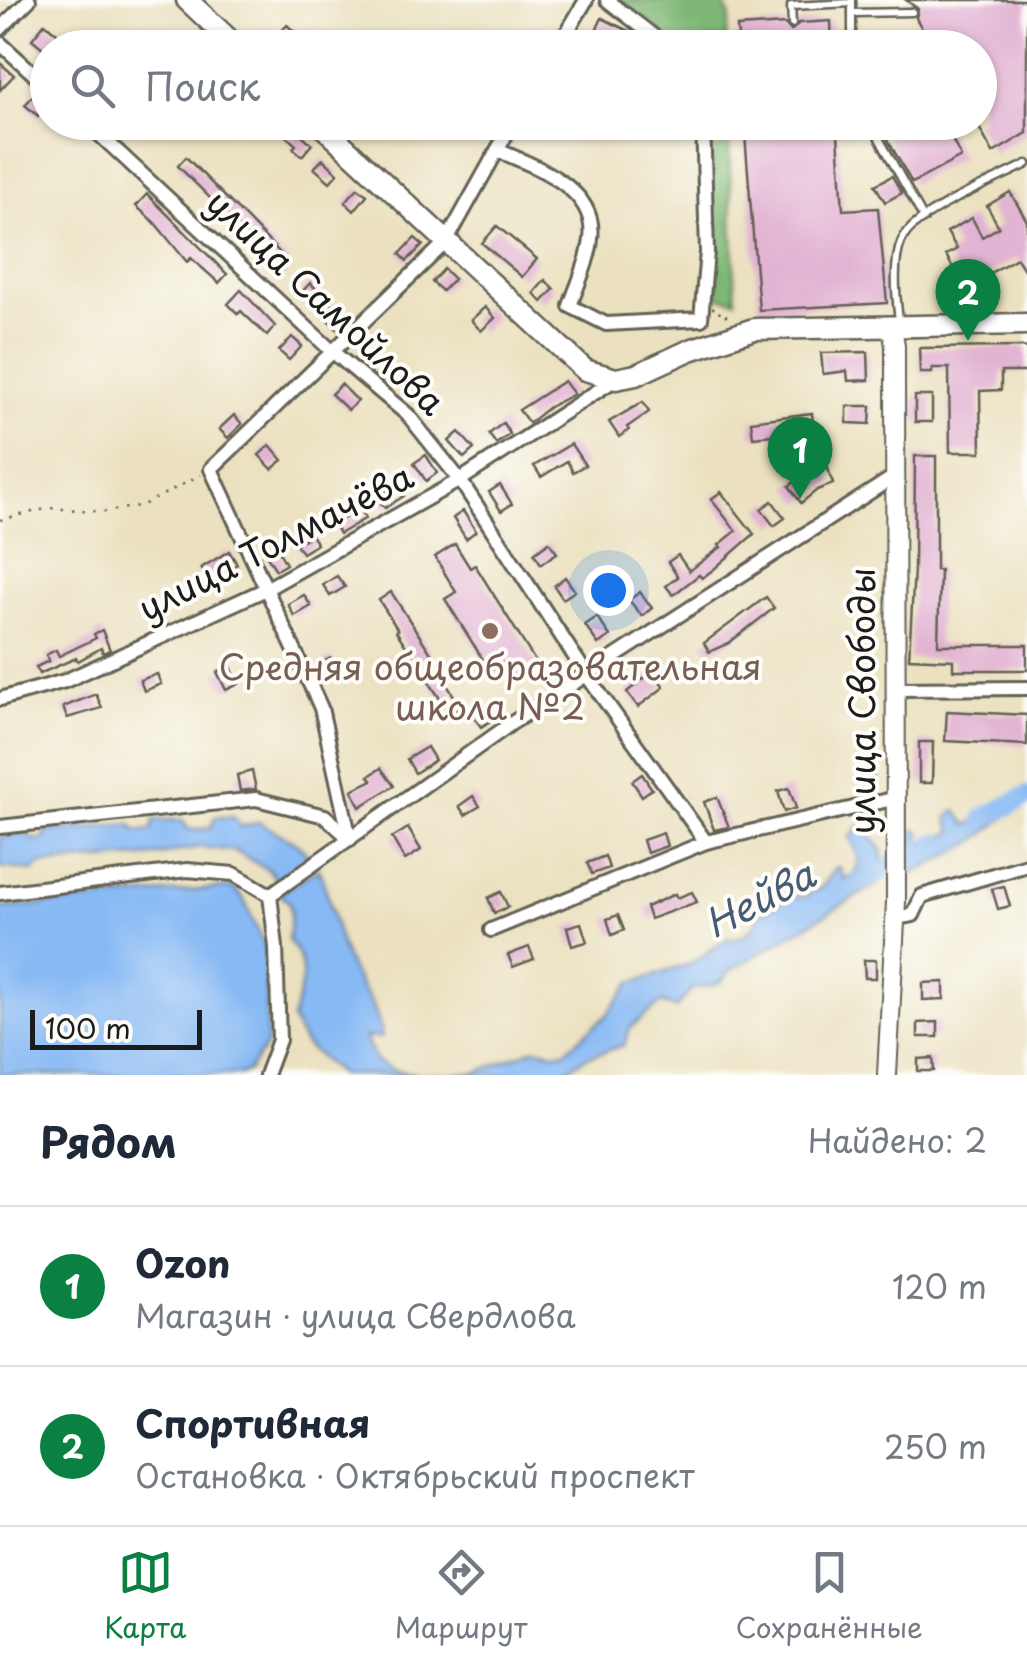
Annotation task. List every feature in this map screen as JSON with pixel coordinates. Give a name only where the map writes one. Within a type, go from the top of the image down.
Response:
[{"type":"main road","points":[[187,0],[219,30]]},
{"type":"main road","points":[[337,140],[585,370],[616,379],[754,329],[1027,324]]},
{"type":"main road","name":"улица Свободы","points":[[886,1075],[896,910],[896,327]]},
{"type":"street","points":[[0,29],[29,0]]},
{"type":"street","points":[[568,30],[586,0]]},
{"type":"street","points":[[607,0],[646,30]]},
{"type":"street","points":[[0,43],[30,70]]},
{"type":"street","name":"улица Самойлова","points":[[105,140],[333,352],[408,415],[460,480],[588,677],[706,842]]},
{"type":"street","points":[[350,838],[321,708],[211,469],[446,242],[503,140]]},
{"type":"street","points":[[497,150],[556,175],[590,213],[592,239],[570,306],[606,324],[701,319],[707,252],[704,140]]},
{"type":"street","name":"улица Толмачёва","points":[[0,699],[65,682],[266,588],[460,480],[616,379]]},
{"type":"street","points":[[270,895],[512,723],[895,476]]},
{"type":"street","points":[[895,689],[1027,688]]},
{"type":"street","points":[[490,930],[706,842],[897,798]]},
{"type":"street","points":[[0,827],[256,799],[325,816],[350,838]]},
{"type":"street","points":[[896,910],[913,915],[922,896],[1027,865]]},
{"type":"street","points":[[0,892],[187,870],[234,874],[270,895]]},
{"type":"street","points":[[266,1075],[280,1040],[270,895]]},
{"type":"lane","points":[[792,24],[791,6],[852,2],[852,30]]},
{"type":"lane","points":[[852,12],[912,12]]},
{"type":"lane","points":[[880,140],[924,220]]},
{"type":"lane","points":[[896,327],[895,276],[904,236],[924,220],[1027,164]]},
{"type":"path","points":[[703,298],[712,299],[711,308],[726,315],[725,324]]},
{"type":"path","points":[[0,520],[49,508],[106,512],[143,505],[211,469]]},
{"type":"green space","points":[[618,0],[722,0],[730,17],[727,30],[658,29]]},
{"type":"green space","points":[[710,140],[729,140],[736,300],[718,297]]},
{"type":"water","points":[[1006,809],[1006,817],[972,843],[913,874],[910,833],[915,829],[920,832],[921,847],[953,832],[947,818],[956,810],[967,825],[985,816],[986,811]]},
{"type":"water","points":[[215,817],[234,817],[241,827],[259,822],[298,844],[313,860],[278,883],[270,871],[235,851],[199,847],[155,856],[42,864],[33,871],[0,867],[0,837],[24,832],[35,840],[45,839],[45,831],[130,824],[137,831],[152,830],[154,820],[182,820],[189,830],[211,828]]},
{"type":"water","points":[[863,824],[883,852],[881,882],[729,971],[719,983],[693,988],[676,1008],[661,1003],[630,1028],[624,1045],[587,1057],[558,1075],[340,1075],[305,1044],[292,1020],[302,969],[288,940],[289,902],[279,894],[318,868],[347,960],[378,1020],[381,1038],[365,1037],[376,1061],[393,1070],[416,1074],[475,1073],[536,1048],[554,1053],[565,1051],[607,1015],[631,983],[690,964],[727,939],[741,937],[753,929],[760,914],[791,896],[804,897],[822,887],[836,868],[840,868],[843,879],[855,874],[859,859],[850,836]]},
{"type":"water","points":[[232,887],[243,898],[266,949],[267,1044],[248,1071],[240,1075],[0,1075],[0,908]]},
{"type":"building","points":[[906,0],[1027,0],[1027,133],[993,153],[986,140],[997,140],[997,30],[923,30],[916,18],[918,9]]},
{"type":"building","points":[[602,18],[627,30],[596,30]]},
{"type":"building","points":[[831,21],[831,30],[792,30],[799,23]]},
{"type":"building","points":[[785,24],[790,30],[737,27]]},
{"type":"building","points":[[0,63],[14,75],[0,90]]},
{"type":"building","points":[[290,140],[308,140],[312,144],[302,156],[293,148],[296,145]]},
{"type":"building","points":[[745,140],[838,140],[843,210],[878,208],[887,303],[759,310]]},
{"type":"building","points":[[888,140],[952,140],[961,157],[912,183]]},
{"type":"building","points":[[186,157],[289,262],[282,270],[178,166]]},
{"type":"building","points":[[323,159],[338,173],[330,182],[314,168]]},
{"type":"building","points":[[892,176],[902,193],[885,202],[875,185]]},
{"type":"building","points":[[358,188],[367,195],[354,211],[345,202]]},
{"type":"building","points":[[1010,192],[1027,221],[1027,275],[1017,258],[974,282],[968,271],[958,277],[946,255],[957,249],[947,232],[972,218],[982,237],[999,227],[987,206]]},
{"type":"building","points":[[147,194],[227,274],[219,283],[191,258],[187,262],[136,206]]},
{"type":"building","points":[[497,226],[537,259],[522,277],[482,243]]},
{"type":"building","points":[[415,238],[423,245],[407,261],[400,254]]},
{"type":"building","points":[[444,269],[454,279],[442,291],[432,282]]},
{"type":"building","points":[[545,280],[554,289],[542,302],[534,293]]},
{"type":"building","points":[[310,283],[349,321],[339,331],[301,293]]},
{"type":"building","points":[[241,290],[275,326],[267,336],[228,304]]},
{"type":"building","points":[[485,307],[495,318],[481,331],[471,320]]},
{"type":"building","points":[[292,337],[302,346],[289,360],[279,351]]},
{"type":"building","points":[[919,348],[1027,348],[1027,372],[1001,372],[1001,390],[980,391],[981,452],[950,452],[949,368],[920,373]]},
{"type":"building","points":[[868,352],[869,380],[848,381],[847,371],[823,374],[821,353]]},
{"type":"building","points":[[564,381],[574,394],[529,423],[519,410]]},
{"type":"building","points":[[341,384],[358,401],[348,410],[331,394]]},
{"type":"building","points":[[915,396],[932,396],[932,422],[915,422]]},
{"type":"building","points":[[643,402],[649,412],[619,437],[609,422]]},
{"type":"building","points":[[847,406],[871,406],[870,424],[847,423]]},
{"type":"building","points":[[812,413],[814,434],[833,484],[817,490],[801,503],[789,486],[811,471],[799,432],[753,437],[751,421]]},
{"type":"building","points":[[234,415],[242,424],[228,438],[219,429]]},
{"type":"building","points":[[503,423],[510,434],[496,444],[489,434]]},
{"type":"building","points":[[459,432],[474,449],[464,458],[449,441]]},
{"type":"building","points":[[571,444],[585,465],[573,472],[567,461],[541,477],[534,466]]},
{"type":"building","points":[[270,445],[283,460],[272,469],[259,455]]},
{"type":"building","points":[[426,455],[437,473],[426,481],[414,463]]},
{"type":"building","points":[[915,456],[936,456],[938,645],[1027,645],[1027,670],[953,670],[953,660],[909,658]]},
{"type":"building","points":[[396,485],[404,496],[385,508],[376,497]]},
{"type":"building","points":[[500,485],[512,504],[501,511],[489,492]]},
{"type":"building","points":[[721,492],[754,534],[714,569],[673,595],[666,586],[678,577],[668,562],[678,555],[689,571],[736,531],[711,499]]},
{"type":"building","points":[[772,501],[785,518],[774,526],[761,509]]},
{"type":"building","points":[[360,509],[366,518],[339,534],[334,524]]},
{"type":"building","points":[[463,511],[476,531],[466,539],[453,518]]},
{"type":"building","points":[[311,535],[317,544],[302,553],[296,544]]},
{"type":"building","points":[[549,542],[557,553],[541,564],[534,553]]},
{"type":"building","name":"Средняя общеобразовательная школа №2","points":[[455,544],[470,568],[475,565],[537,664],[514,678],[504,662],[490,671],[445,599],[456,592],[435,557]]},
{"type":"building","points":[[278,550],[286,564],[276,570],[267,556]]},
{"type":"building","points":[[229,551],[237,564],[209,580],[201,568]]},
{"type":"building","points":[[337,576],[345,587],[330,596],[323,585]]},
{"type":"building","points":[[565,577],[575,591],[563,599],[554,586]]},
{"type":"building","points":[[391,592],[447,678],[444,680],[461,707],[450,714],[379,600]]},
{"type":"building","points":[[640,592],[652,608],[642,616],[629,600]]},
{"type":"building","points":[[304,595],[311,606],[294,616],[288,604]]},
{"type":"building","points":[[766,597],[774,608],[729,643],[709,652],[704,643]]},
{"type":"building","points":[[597,617],[610,636],[598,644],[585,625]]},
{"type":"building","points":[[102,630],[110,650],[103,653],[101,648],[78,661],[76,658],[39,674],[36,667],[49,661],[46,655],[56,650],[59,656],[96,638],[94,634]]},
{"type":"building","points":[[331,658],[339,675],[327,680],[319,664]]},
{"type":"building","points":[[230,665],[239,684],[226,690],[217,672]]},
{"type":"building","points":[[653,671],[664,687],[638,707],[627,692]]},
{"type":"building","points":[[157,674],[161,684],[144,691],[140,680]]},
{"type":"building","points":[[96,694],[102,708],[67,718],[63,707]]},
{"type":"building","points":[[482,706],[492,720],[481,727],[471,713]]},
{"type":"building","points":[[947,711],[1027,715],[1027,745],[945,741]]},
{"type":"building","points":[[919,742],[933,742],[932,783],[919,783]]},
{"type":"building","points":[[427,747],[435,760],[415,773],[407,759]]},
{"type":"building","points":[[872,766],[874,784],[862,785],[861,768]]},
{"type":"building","points":[[381,768],[394,786],[360,807],[352,790],[372,780],[369,776]]},
{"type":"building","points":[[252,771],[256,789],[240,791],[237,775]]},
{"type":"building","points":[[642,774],[652,789],[642,796],[632,781]]},
{"type":"building","points":[[789,788],[796,808],[784,812],[778,791]]},
{"type":"building","points":[[473,796],[480,806],[465,815],[459,806]]},
{"type":"building","points":[[717,797],[729,827],[714,830],[704,802]]},
{"type":"building","points":[[408,828],[421,850],[405,860],[392,838]]},
{"type":"building","points":[[663,833],[667,846],[647,853],[643,840]]},
{"type":"building","points":[[605,856],[609,868],[592,874],[587,863]]},
{"type":"building","points":[[1004,886],[1010,906],[998,909],[992,889]]},
{"type":"building","points":[[501,892],[508,907],[494,913],[488,898]]},
{"type":"building","points":[[692,892],[697,902],[650,919],[646,907],[675,894],[677,898]]},
{"type":"building","points":[[618,915],[624,930],[612,935],[607,919]]},
{"type":"building","points":[[581,923],[587,942],[572,946],[567,927]]},
{"type":"building","points":[[529,947],[534,959],[513,967],[508,955]]},
{"type":"building","points":[[864,960],[876,960],[876,978],[865,978]]},
{"type":"building","points":[[944,982],[944,999],[923,1000],[923,983]]},
{"type":"building","points":[[938,1022],[938,1037],[918,1037],[918,1023]]},
{"type":"building","points":[[933,1058],[934,1071],[918,1071],[918,1059]]},
{"type":"waterway","name":"Нейва","points":[[984,818],[1027,796]]},
{"type":"waterway","name":"Нейва","points":[[860,882],[937,843]]},
{"type":"place","name":"Спортивная","points":[[968,341]]},
{"type":"place","name":"Ozon","points":[[800,499]]},
{"type":"place","name":"Средняя общеобразовательная школа №2","points":[[490,631]]}]
